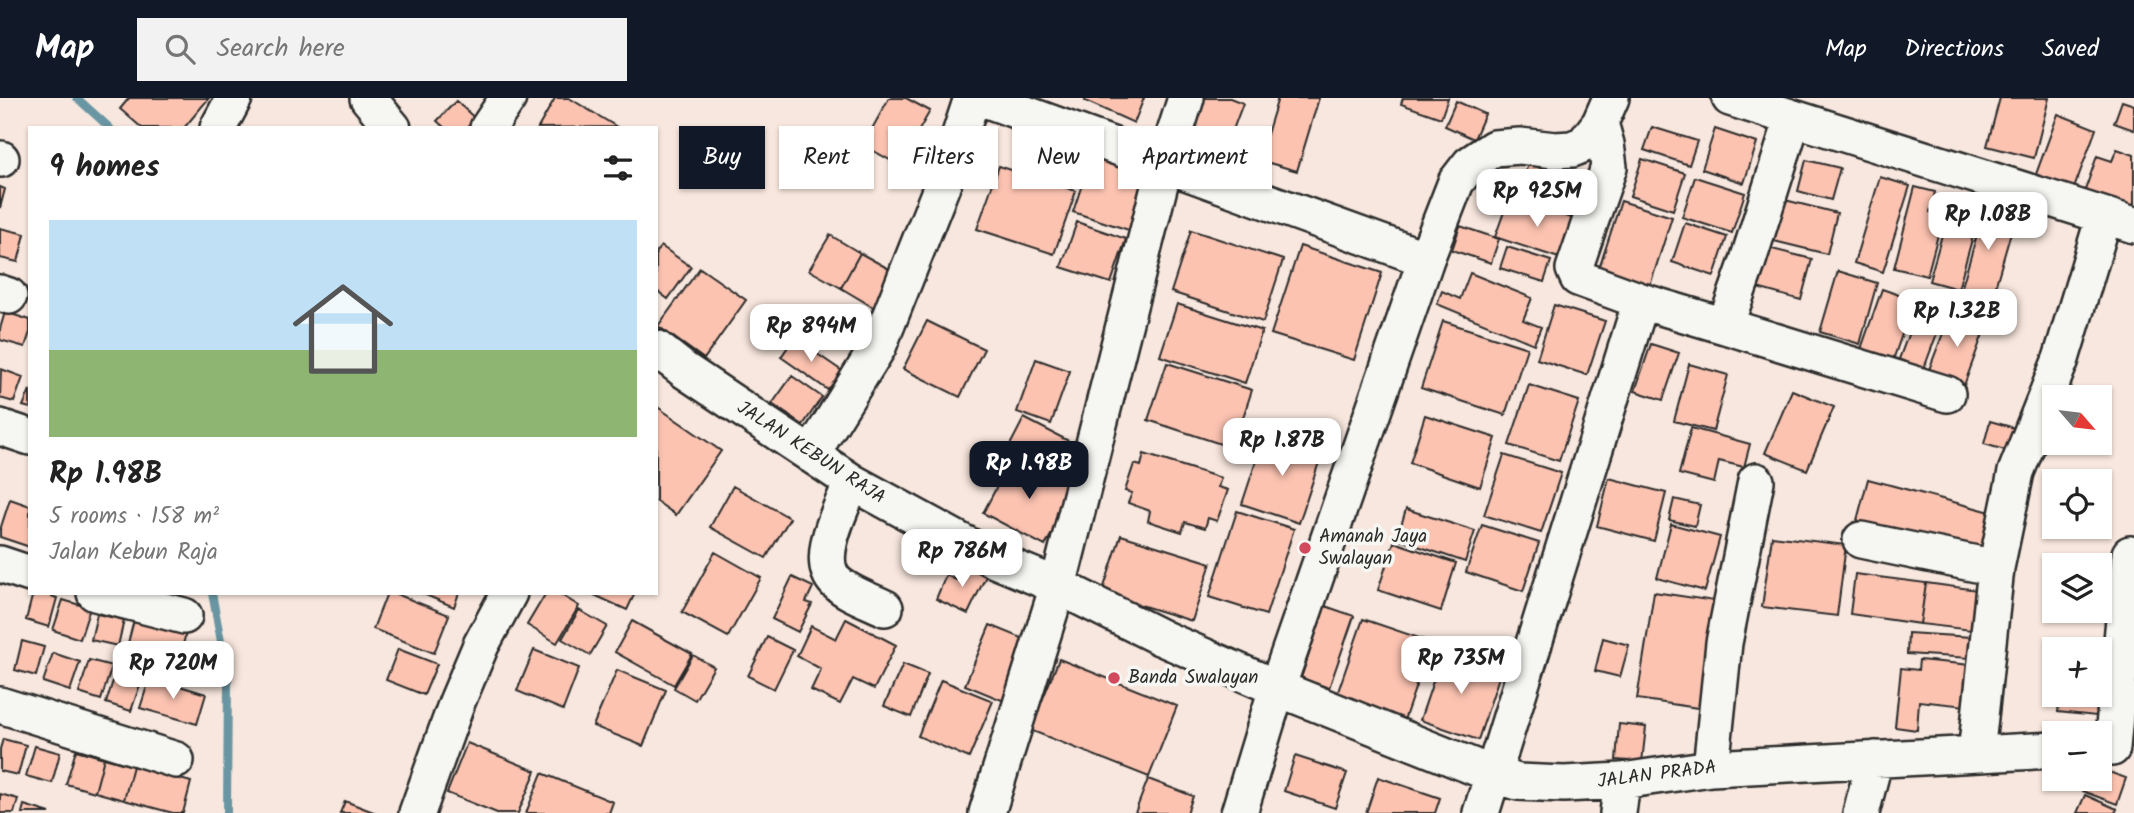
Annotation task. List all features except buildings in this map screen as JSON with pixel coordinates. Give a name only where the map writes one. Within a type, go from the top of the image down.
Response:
[{"type":"street","points":[[219,126],[234,98]]},
{"type":"street","points":[[368,98],[391,126]]},
{"type":"street","points":[[489,126],[508,98]]},
{"type":"street","points":[[811,455],[878,347],[949,169],[972,98]]},
{"type":"street","points":[[982,98],[1118,147]]},
{"type":"street","points":[[1177,126],[1186,98]]},
{"type":"street","points":[[1730,98],[2119,221],[2016,472],[1996,568],[1976,754]]},
{"type":"street","points":[[1240,813],[1277,688],[1426,259],[1456,182],[1470,164],[1494,148],[1520,146],[1555,150],[1572,149],[1584,144],[1605,110]]},
{"type":"street","points":[[1605,110],[1609,167],[1574,269],[1578,278],[1947,394]]},
{"type":"street","points":[[1725,326],[1793,118]]},
{"type":"street","points":[[987,813],[1058,586],[1159,189]]},
{"type":"street","points":[[1234,189],[1426,259]]},
{"type":"street","points":[[1481,813],[1641,300]]},
{"type":"street","name":"JALAN KEBUN RAJA","points":[[658,350],[684,370],[852,482],[995,560],[1058,586],[1162,638],[1277,688]]},
{"type":"street","points":[[0,427],[28,436]]},
{"type":"street","points":[[1712,768],[1724,643],[1756,481]]},
{"type":"street","points":[[852,482],[833,528],[826,555],[828,567],[834,580],[849,591],[885,608]]},
{"type":"street","points":[[1861,540],[1996,568]]},
{"type":"street","points":[[2115,749],[2130,554]]},
{"type":"street","points":[[0,565],[28,573]]},
{"type":"street","points":[[103,595],[184,616]]},
{"type":"street","points":[[429,810],[457,702],[481,645],[508,595]]},
{"type":"street","name":"JALAN PRADA","points":[[1277,688],[1492,774],[1518,782],[1564,785],[1620,797],[1712,768],[2042,751]]},
{"type":"street","points":[[0,705],[176,760]]},
{"type":"street","points":[[1861,813],[1875,759]]},
{"type":"waterway","points":[[77,98],[108,126]]},
{"type":"waterway","points":[[212,595],[228,679],[227,813]]},
{"type":"place","name":"Amanah Jaya Swalayan","points":[[1305,548]]},
{"type":"place","name":"Banda Swalayan","points":[[1114,678]]}]
